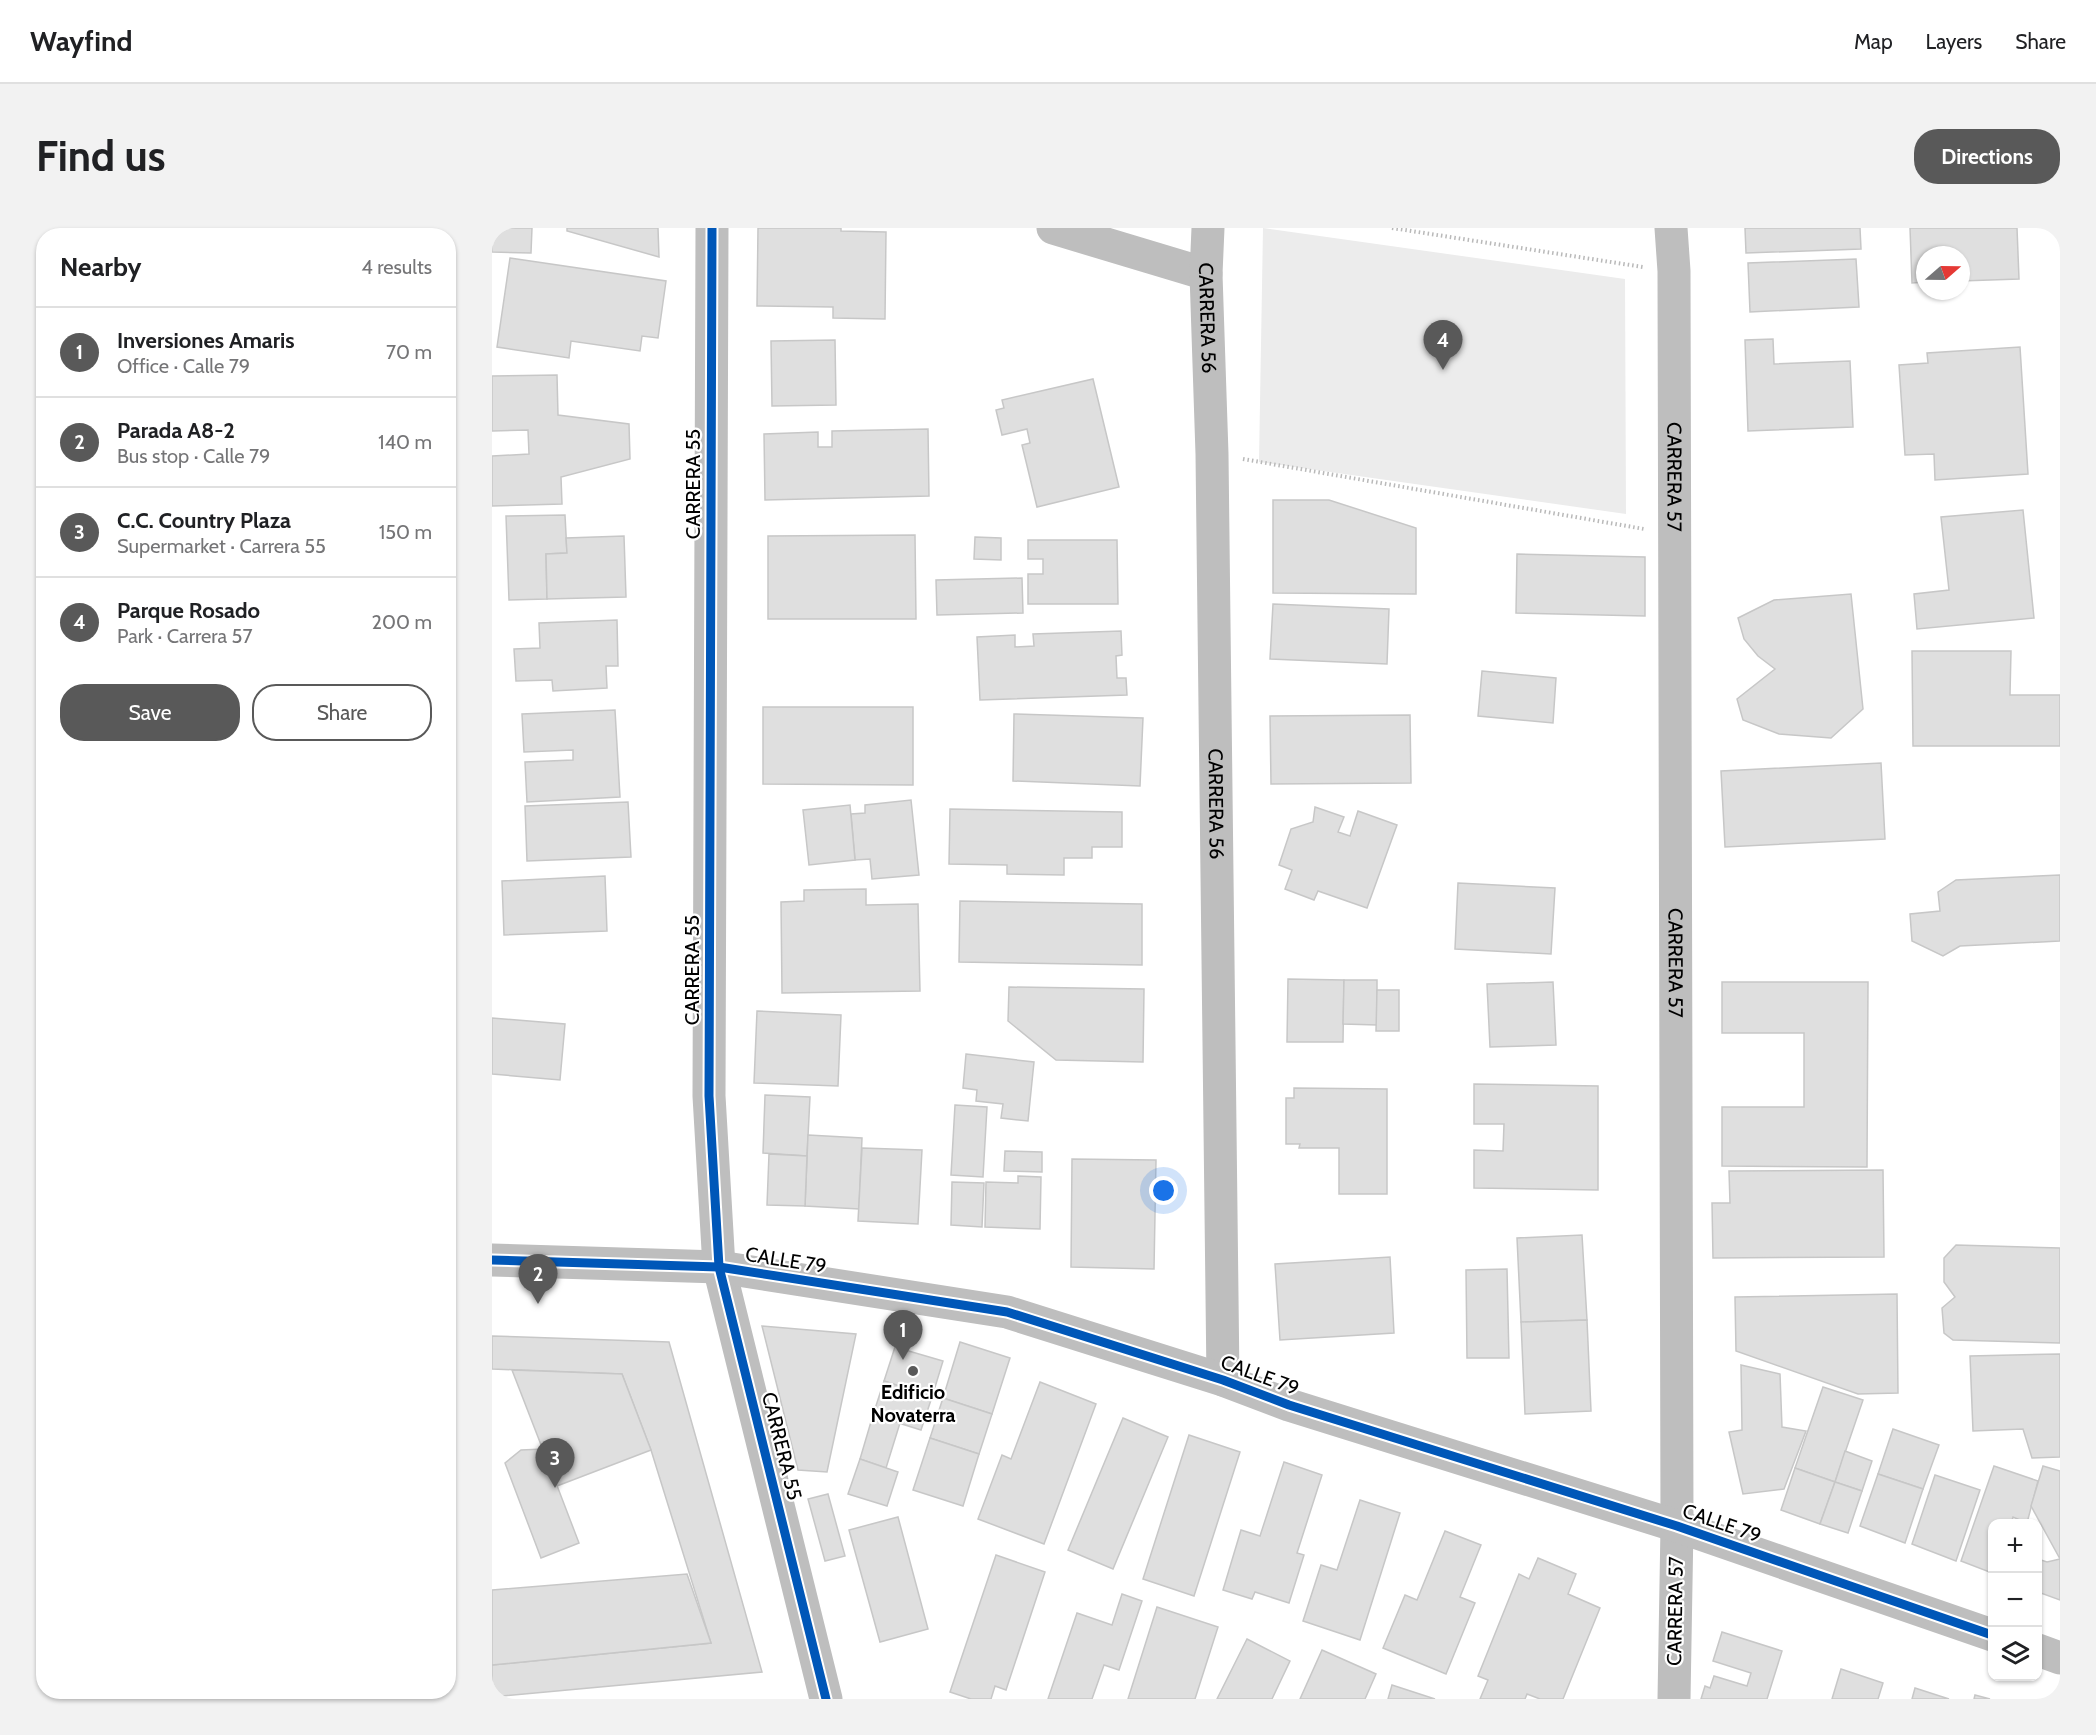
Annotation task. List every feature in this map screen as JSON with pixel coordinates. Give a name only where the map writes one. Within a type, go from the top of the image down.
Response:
[{"type":"street","name":"CARRERA 55","points":[[712,228],[709,1096],[719,1267],[826,1699]]},
{"type":"street","points":[[1053,228],[1206,274]]},
{"type":"street","name":"CARRERA 56","points":[[1208,228],[1206,274],[1212,454],[1223,1380]]},
{"type":"street","name":"CARRERA 57","points":[[1671,228],[1674,271],[1677,1526],[1674,1699]]},
{"type":"street","name":"CALLE 79","points":[[492,1260],[719,1267],[1007,1311],[1223,1380],[1289,1405],[1677,1526],[1988,1634]]},
{"type":"street","points":[[2042,1652],[2060,1658]]},
{"type":"path","points":[[1392,228],[1674,271]]},
{"type":"path","points":[[1212,454],[1674,534]]},
{"type":"shaded area","points":[[1263,228],[1625,279],[1626,514],[1259,462]]},
{"type":"building","points":[[492,228],[532,228],[531,253],[492,252]]},
{"type":"building","points":[[567,228],[658,228],[659,257],[567,231]]},
{"type":"building","points":[[758,228],[841,228],[841,231],[886,232],[885,319],[833,318],[833,307],[757,306]]},
{"type":"building","points":[[1745,228],[1860,228],[1861,249],[1746,253]]},
{"type":"building","points":[[1910,228],[2017,228],[2019,279],[1970,281],[1970,246],[1916,246],[1916,283],[1912,283]]},
{"type":"building","points":[[510,258],[666,281],[658,338],[642,336],[640,351],[571,341],[569,358],[497,347]]},
{"type":"building","points":[[1856,259],[1859,307],[1750,312],[1748,263]]},
{"type":"building","points":[[1773,339],[1774,364],[1850,361],[1853,427],[1748,431],[1745,340]]},
{"type":"building","points":[[835,340],[836,405],[772,406],[771,341]]},
{"type":"building","points":[[2020,347],[2028,474],[1935,480],[1934,454],[1905,455],[1899,365],[1928,363],[1927,353]]},
{"type":"building","points":[[557,375],[558,415],[629,424],[630,459],[561,477],[562,504],[492,506],[492,456],[529,454],[528,430],[492,431],[492,376]]},
{"type":"building","points":[[1093,379],[1119,487],[1037,507],[1022,445],[1030,443],[1027,429],[1002,435],[996,410],[1004,408],[1002,400]]},
{"type":"building","points":[[928,429],[929,496],[765,500],[764,434],[818,432],[818,447],[832,447],[832,431]]},
{"type":"building","points":[[1273,500],[1329,500],[1416,528],[1416,594],[1273,593]]},
{"type":"building","points":[[2023,510],[2034,618],[1917,629],[1914,594],[1949,590],[1941,517]]},
{"type":"building","points":[[565,515],[567,553],[546,554],[547,599],[509,600],[506,516]]},
{"type":"building","points":[[915,535],[916,619],[768,619],[768,536]]},
{"type":"building","points":[[624,536],[626,597],[547,599],[546,554],[567,553],[566,538]]},
{"type":"building","points":[[975,537],[1001,538],[1001,560],[974,559]]},
{"type":"building","points":[[1028,540],[1117,540],[1118,604],[1028,604],[1028,574],[1043,574],[1043,559],[1028,559]]},
{"type":"building","points":[[1517,554],[1645,557],[1645,616],[1516,613]]},
{"type":"building","points":[[1022,578],[1023,613],[937,615],[936,580]]},
{"type":"building","points":[[1851,594],[1863,709],[1831,738],[1779,734],[1743,720],[1737,699],[1775,669],[1758,656],[1744,639],[1738,618],[1774,600]]},
{"type":"building","points":[[1273,604],[1389,609],[1387,664],[1270,659]]},
{"type":"building","points":[[617,620],[618,666],[606,666],[607,688],[553,691],[552,680],[516,681],[514,649],[540,648],[539,623]]},
{"type":"building","points":[[1121,631],[1122,655],[1116,656],[1117,678],[1126,678],[1127,695],[980,700],[977,637],[1015,635],[1015,647],[1034,646],[1033,634]]},
{"type":"building","points":[[1912,651],[2011,651],[2010,695],[2060,695],[2060,746],[1913,746]]},
{"type":"building","points":[[1482,671],[1556,678],[1553,723],[1478,716]]},
{"type":"building","points":[[763,707],[913,707],[913,785],[763,784]]},
{"type":"building","points":[[615,710],[620,797],[527,802],[525,762],[573,760],[573,750],[524,752],[522,714]]},
{"type":"building","points":[[1014,714],[1143,718],[1140,786],[1013,781]]},
{"type":"building","points":[[1410,715],[1411,783],[1271,784],[1270,716]]},
{"type":"building","points":[[1881,763],[1885,839],[1725,847],[1721,771]]},
{"type":"building","points":[[911,800],[919,875],[872,879],[870,859],[855,860],[851,814],[865,813],[865,805]]},
{"type":"building","points":[[628,802],[631,857],[527,861],[525,806]]},
{"type":"building","points":[[850,805],[855,860],[809,865],[803,810]]},
{"type":"building","points":[[1315,807],[1344,817],[1338,832],[1350,836],[1358,811],[1397,825],[1367,908],[1318,891],[1314,900],[1285,889],[1292,870],[1279,865],[1291,829],[1313,822]]},
{"type":"building","points":[[950,809],[1122,812],[1122,847],[1092,847],[1092,858],[1064,858],[1064,875],[1007,874],[1007,865],[949,864]]},
{"type":"building","points":[[2060,875],[2060,941],[1960,946],[1943,956],[1912,941],[1910,914],[1940,911],[1938,892],[1956,880]]},
{"type":"building","points":[[605,876],[607,931],[504,935],[502,881]]},
{"type":"building","points":[[1458,883],[1555,888],[1551,954],[1455,949]]},
{"type":"building","points":[[866,889],[866,905],[918,904],[920,991],[782,993],[781,902],[804,901],[804,890]]},
{"type":"building","points":[[960,901],[1142,904],[1142,965],[959,962]]},
{"type":"building","points":[[1288,979],[1344,980],[1343,1042],[1287,1042]]},
{"type":"building","points":[[1344,980],[1377,980],[1377,1025],[1343,1024]]},
{"type":"building","points":[[1553,982],[1556,1045],[1490,1047],[1487,984]]},
{"type":"building","points":[[1722,982],[1868,982],[1867,1167],[1722,1166],[1722,1107],[1804,1107],[1804,1033],[1722,1033]]},
{"type":"building","points":[[1009,987],[1144,989],[1143,1062],[1056,1060],[1008,1021]]},
{"type":"building","points":[[1377,990],[1399,990],[1399,1031],[1376,1031]]},
{"type":"building","points":[[757,1011],[841,1015],[838,1086],[754,1083]]},
{"type":"building","points":[[492,1018],[565,1024],[560,1080],[492,1074]]},
{"type":"building","points":[[966,1054],[1034,1062],[1028,1121],[1001,1118],[1003,1104],[976,1101],[977,1090],[963,1088]]},
{"type":"building","points":[[1474,1084],[1598,1086],[1598,1190],[1474,1188],[1474,1150],[1503,1151],[1504,1124],[1474,1124]]},
{"type":"building","points":[[1294,1088],[1387,1089],[1387,1194],[1339,1194],[1339,1148],[1299,1148],[1300,1144],[1286,1144],[1286,1098],[1294,1098]]},
{"type":"building","points":[[765,1095],[810,1097],[807,1156],[763,1153]]},
{"type":"building","points":[[955,1105],[987,1107],[983,1177],[951,1175]]},
{"type":"building","points":[[808,1135],[862,1138],[859,1209],[805,1206]]},
{"type":"building","points":[[862,1148],[922,1150],[918,1224],[858,1221]]},
{"type":"building","points":[[1005,1151],[1042,1152],[1042,1172],[1004,1171]]},
{"type":"building","points":[[769,1154],[807,1156],[805,1206],[767,1205]]},
{"type":"building","points":[[1072,1159],[1156,1160],[1154,1269],[1071,1267]]},
{"type":"building","points":[[1883,1170],[1884,1257],[1713,1258],[1712,1203],[1730,1203],[1729,1171]]},
{"type":"building","points":[[1018,1176],[1041,1177],[1040,1229],[985,1227],[986,1182],[1018,1183]]},
{"type":"building","points":[[952,1182],[984,1183],[982,1227],[951,1225]]},
{"type":"building","points":[[1582,1235],[1587,1320],[1521,1322],[1517,1238]]},
{"type":"building","points":[[1956,1245],[2060,1248],[2060,1343],[1953,1340],[1944,1333],[1942,1308],[1955,1297],[1944,1282],[1944,1258]]},
{"type":"building","points":[[1390,1257],[1394,1333],[1280,1340],[1275,1264]]},
{"type":"building","points":[[1507,1269],[1509,1358],[1467,1358],[1466,1270]]},
{"type":"building","points":[[1897,1294],[1898,1393],[1858,1394],[1736,1351],[1735,1297]]},
{"type":"building","points":[[1587,1320],[1591,1411],[1525,1414],[1521,1322]]},
{"type":"building","points":[[762,1326],[856,1334],[827,1472],[798,1470]]},
{"type":"building","points":[[492,1336],[669,1342],[762,1672],[492,1697],[492,1665],[711,1643],[651,1450],[622,1374],[492,1369]]},
{"type":"building","points":[[960,1342],[1010,1358],[992,1414],[943,1398]]},
{"type":"building","name":"Edificio Novaterra","points":[[895,1347],[943,1361],[932,1397],[884,1381]]},
{"type":"building","points":[[2060,1354],[2060,1457],[2032,1458],[2023,1429],[1973,1431],[1970,1356]]},
{"type":"building","points":[[1741,1365],[1780,1374],[1782,1427],[1806,1431],[1784,1489],[1743,1494],[1729,1432],[1742,1430]]},
{"type":"building","points":[[512,1370],[622,1374],[651,1450],[557,1486]]},
{"type":"building","points":[[884,1381],[932,1397],[921,1430],[873,1415]]},
{"type":"building","points":[[1040,1382],[1096,1404],[1044,1544],[978,1519],[1002,1455],[1011,1459]]},
{"type":"building","points":[[1823,1387],[1863,1400],[1835,1482],[1795,1468]]},
{"type":"building","points":[[943,1398],[992,1414],[979,1454],[930,1438]]},
{"type":"building","points":[[873,1415],[900,1423],[886,1468],[860,1459]]},
{"type":"building","points":[[1123,1418],[1168,1437],[1113,1569],[1068,1550]]},
{"type":"building","points":[[1893,1429],[1939,1445],[1923,1489],[1878,1474]]},
{"type":"building","points":[[1189,1435],[1240,1452],[1194,1596],[1143,1579]]},
{"type":"building","points":[[930,1438],[979,1454],[963,1506],[913,1490]]},
{"type":"building","points":[[543,1449],[579,1543],[541,1558],[505,1463],[521,1450]]},
{"type":"building","points":[[1845,1451],[1872,1461],[1862,1491],[1835,1482]]},
{"type":"building","points":[[860,1459],[898,1472],[887,1506],[848,1494]]},
{"type":"building","points":[[1284,1462],[1322,1475],[1297,1553],[1304,1555],[1289,1603],[1255,1592],[1252,1599],[1223,1590],[1241,1530],[1260,1536]]},
{"type":"building","points":[[1994,1466],[2038,1481],[2028,1519],[2013,1517],[2012,1519],[1988,1519],[1988,1571],[1961,1561]]},
{"type":"building","points":[[2043,1466],[2060,1471],[2060,1559],[2042,1526],[2042,1519],[2038,1519],[2031,1506]]},
{"type":"building","points":[[1795,1468],[1835,1482],[1820,1524],[1781,1510]]},
{"type":"building","points":[[1878,1474],[1923,1489],[1905,1543],[1860,1526]]},
{"type":"building","points":[[1935,1475],[1980,1490],[1956,1561],[1912,1544]]},
{"type":"building","points":[[1835,1482],[1862,1491],[1848,1533],[1820,1524]]},
{"type":"building","points":[[828,1494],[845,1556],[825,1561],[808,1499]]},
{"type":"building","points":[[1360,1500],[1400,1513],[1360,1640],[1303,1621],[1321,1565],[1337,1570]]},
{"type":"building","points":[[898,1517],[928,1629],[880,1642],[849,1530]]},
{"type":"building","points":[[1445,1531],[1481,1545],[1460,1597],[1475,1603],[1446,1674],[1383,1648],[1405,1595],[1417,1600]]},
{"type":"building","points":[[996,1555],[1045,1572],[1006,1690],[995,1686],[991,1699],[971,1699],[950,1692]]},
{"type":"building","points":[[1538,1558],[1576,1574],[1568,1594],[1600,1608],[1563,1699],[1540,1699],[1527,1694],[1525,1699],[1480,1699],[1488,1680],[1478,1676],[1519,1574],[1529,1579]]},
{"type":"building","points":[[2060,1559],[2060,1600],[2042,1593],[2042,1560],[2047,1562]]},
{"type":"building","points":[[687,1574],[711,1643],[492,1665],[492,1590]]},
{"type":"building","points":[[1122,1594],[1142,1601],[1119,1670],[1104,1665],[1092,1699],[1048,1699],[1077,1613],[1112,1625]]},
{"type":"building","points":[[1157,1607],[1218,1627],[1195,1699],[1128,1699]]},
{"type":"building","points":[[1722,1632],[1782,1651],[1767,1699],[1701,1699],[1705,1686],[1710,1688],[1714,1676],[1747,1686],[1751,1673],[1713,1661]]},
{"type":"building","points":[[1247,1639],[1290,1661],[1272,1699],[1217,1699]]},
{"type":"building","points":[[1322,1650],[1376,1674],[1365,1699],[1300,1699]]},
{"type":"building","points":[[1841,1669],[1883,1683],[1878,1699],[1832,1699]]},
{"type":"building","points":[[1392,1685],[1435,1699],[1388,1699]]},
{"type":"building","points":[[1915,1688],[1949,1699],[1912,1699]]},
{"type":"building","points":[[1975,1695],[1990,1699],[1974,1699]]},
{"type":"cycle path","points":[[712,228],[709,1096],[719,1267],[826,1699]]},
{"type":"cycle path","points":[[492,1260],[719,1267],[1007,1312],[1223,1380],[1289,1405],[1677,1526],[1988,1634]]},
{"type":"place","name":"Parque Rosado","points":[[1443,370]]},
{"type":"place","name":"Parada A8-2","points":[[538,1304]]},
{"type":"place","name":"Inversiones Amaris","points":[[903,1360]]},
{"type":"place","name":"Edificio Novaterra","points":[[913,1371]]},
{"type":"place","name":"C.C. Country Plaza","points":[[555,1488]]}]
